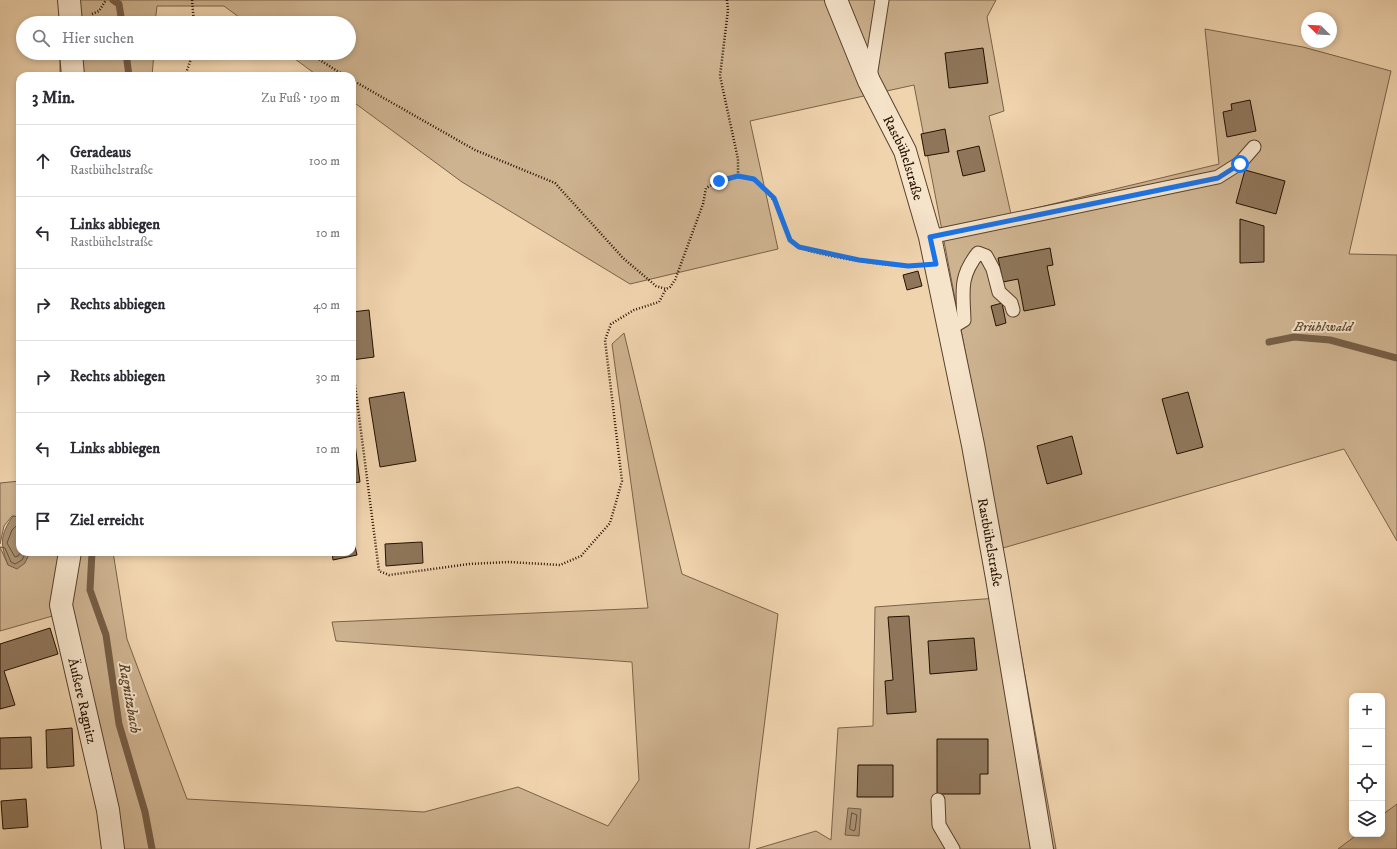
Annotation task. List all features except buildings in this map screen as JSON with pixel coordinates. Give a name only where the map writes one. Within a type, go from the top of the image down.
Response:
[{"type":"street","points":[[69,0],[70,16]]},
{"type":"street","name":"Rastbühelstraße","points":[[836,0],[869,81],[905,151],[930,237],[997,578],[1042,849]]},
{"type":"street","points":[[72,60],[73,72]]},
{"type":"street","name":"Äußere Ragnitz","points":[[69,556],[61,605],[108,810],[113,849]]},
{"type":"lane","points":[[869,81],[882,0]]},
{"type":"lane","points":[[930,237],[1218,178],[1240,164],[1254,147]]},
{"type":"lane","points":[[949,329],[964,320],[962,283],[970,264],[978,253],[986,256],[993,269],[999,292],[1011,303],[1013,310]]},
{"type":"lane","points":[[938,800],[940,825],[953,849]]},
{"type":"path","points":[[192,0],[193,16]]},
{"type":"path","points":[[727,0],[728,10],[720,76],[738,159],[738,176]]},
{"type":"path","points":[[186,72],[191,60]]},
{"type":"path","points":[[320,60],[339,72]]},
{"type":"path","points":[[356,82],[475,150],[555,183],[623,258],[656,286],[666,289]]},
{"type":"path","points":[[356,393],[379,571],[390,575],[469,564],[509,562],[560,565],[581,556],[610,523],[622,480],[605,340],[611,324],[634,310],[659,302],[666,289],[670,287],[675,280],[703,204],[706,188],[719,181],[738,176],[754,179],[774,198],[790,240],[799,247],[859,260],[908,266],[936,264]]},
{"type":"green space","name":"Brühlwald","points":[[60,0],[996,0],[987,17],[1004,111],[989,116],[1011,214],[1219,164],[1205,29],[1301,47],[1301,48],[1307,48],[1391,71],[1349,254],[1397,255],[1397,541],[1344,449],[1003,548],[914,85],[750,121],[778,249],[630,284],[462,182],[356,104],[356,72],[313,72],[296,60],[356,60],[356,16],[238,16],[224,6],[157,6],[156,16],[60,16]]},
{"type":"green space","points":[[60,60],[153,60],[152,72],[60,72]]},
{"type":"green space","points":[[624,333],[682,574],[778,614],[749,849],[103,849],[96,793],[56,615],[0,631],[0,547],[8,565],[26,556],[114,556],[127,639],[187,799],[424,812],[518,787],[608,826],[639,780],[632,662],[336,641],[332,622],[648,608],[612,344]]},
{"type":"green space","points":[[16,481],[16,516],[12,516],[4,526],[0,544],[0,483]]},
{"type":"green space","points":[[1011,597],[1056,849],[756,849],[816,831],[831,840],[838,728],[873,726],[875,607]]},
{"type":"green space","points":[[1397,804],[1397,849],[1338,849],[1354,837],[1385,837],[1385,813]]},
{"type":"water","points":[[13,516],[16,516],[16,556],[28,556],[25,563],[17,569],[8,565],[4,551],[4,534]]},
{"type":"water","points":[[848,808],[861,809],[859,836],[845,835]]},
{"type":"waterway","name":"Ragnitzbach","points":[[113,0],[119,4],[121,16]]},
{"type":"waterway","name":"Ragnitzbach","points":[[127,60],[128,72]]},
{"type":"waterway","points":[[1269,342],[1294,337],[1330,340],[1397,358]]},
{"type":"waterway","name":"Ragnitzbach","points":[[92,556],[90,590],[106,635],[119,724],[145,812],[152,849]]},
{"type":"route","points":[[719,181],[738,176],[754,179],[774,198],[790,240],[799,247],[824,254],[908,266],[936,264],[930,237],[1218,178],[1240,164]]}]
